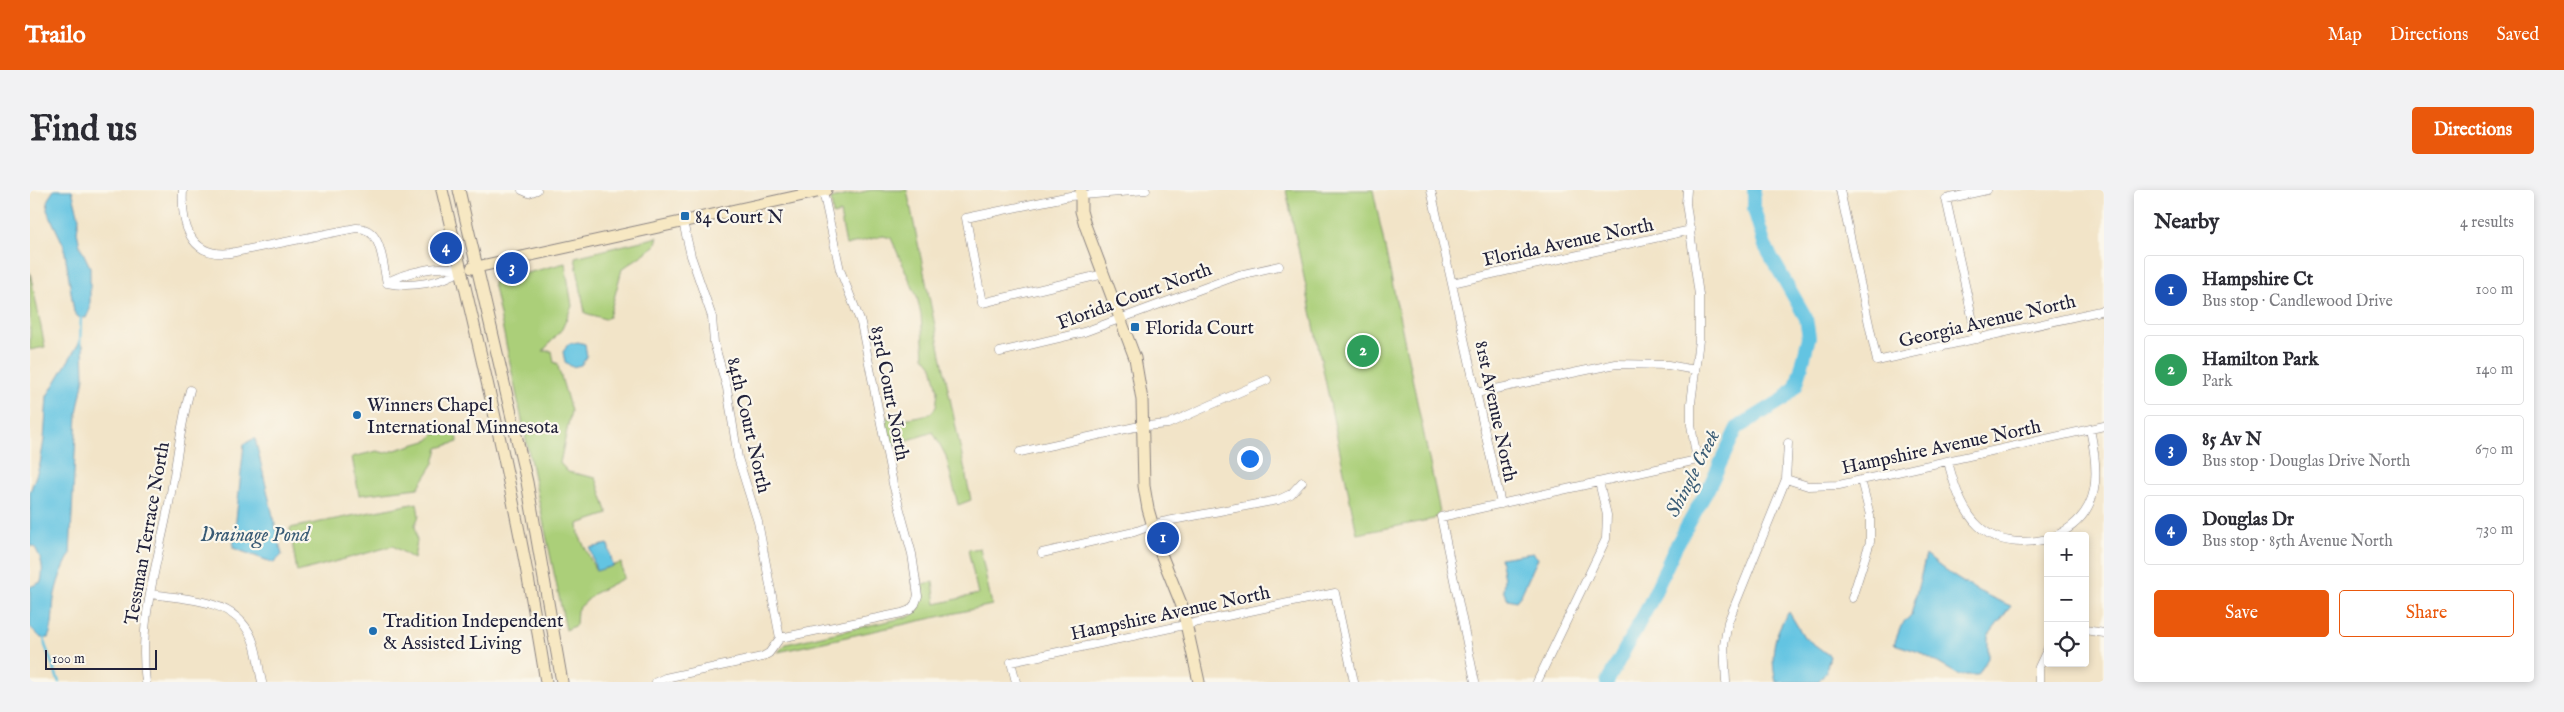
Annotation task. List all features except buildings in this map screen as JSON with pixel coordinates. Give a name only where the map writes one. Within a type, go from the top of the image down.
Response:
[{"type":"main road","points":[[442,190],[511,486],[546,682]]},
{"type":"main road","points":[[459,190],[526,482],[562,682]]},
{"type":"main road","points":[[461,270],[825,190]]},
{"type":"main road","points":[[1080,192],[1085,225],[1122,320],[1139,378],[1144,426],[1144,486],[1160,554],[1178,593],[1199,682]]},
{"type":"main road","points":[[511,486],[526,482]]},
{"type":"street","points":[[183,190],[183,210],[187,230],[194,242],[213,253],[230,253],[361,228],[372,232],[376,237],[387,283],[406,286],[453,276],[461,270]]},
{"type":"street","points":[[522,190],[529,193],[537,190]]},
{"type":"street","name":"83rd Court North","points":[[780,638],[902,613],[910,610],[916,604],[918,588],[912,554],[893,484],[861,323],[840,270],[825,190]]},
{"type":"street","points":[[1104,274],[982,303],[966,218],[1080,192],[1128,193],[1146,190]]},
{"type":"street","name":"81st Avenue North","points":[[1431,190],[1501,504],[1441,517],[1475,682]]},
{"type":"street","points":[[1501,504],[1697,460],[1691,425],[1700,317],[1697,268],[1687,190]]},
{"type":"street","name":"Georgia Avenue North","points":[[1840,190],[1877,361],[2104,310]]},
{"type":"street","points":[[1977,339],[1946,199],[1987,190]]},
{"type":"street","name":"84th Court North","points":[[683,222],[691,256],[712,317],[714,343],[727,388],[738,458],[759,528],[780,638]]},
{"type":"street","name":"Florida Avenue North","points":[[1452,283],[1691,230]]},
{"type":"street","name":"Florida Court North","points":[[1000,352],[1044,344],[1122,320],[1239,275],[1279,266]]},
{"type":"street","points":[[1476,393],[1616,364],[1651,364],[1695,370]]},
{"type":"street","points":[[1020,452],[1144,426],[1168,424],[1267,380]]},
{"type":"street","name":"Tessman Terrace North","points":[[146,682],[145,636],[151,594],[168,511],[182,420],[190,390]]},
{"type":"street","name":"Hampshire Avenue North","points":[[1786,479],[1801,484],[1824,487],[2104,426]]},
{"type":"street","points":[[2061,532],[2074,523],[2092,498],[2098,469],[2090,429]]},
{"type":"street","points":[[1726,682],[1724,645],[1728,622],[1786,479],[1788,443]]},
{"type":"street","points":[[1948,461],[1959,500],[1977,525],[2003,540],[2019,542],[2044,539]]},
{"type":"street","points":[[1852,598],[1870,542],[1870,514],[1861,480]]},
{"type":"street","points":[[1042,553],[1152,526],[1278,500],[1291,494],[1302,482]]},
{"type":"street","points":[[1537,682],[1606,539],[1608,515],[1600,482]]},
{"type":"street","name":"Hampshire Avenue North","points":[[1016,682],[1011,662],[1335,593],[1354,682]]},
{"type":"street","points":[[151,594],[213,603],[231,612],[240,620],[251,636],[262,682]]},
{"type":"street","points":[[2089,631],[2104,633]]},
{"type":"street","points":[[656,682],[665,678],[762,657],[769,653],[780,638]]},
{"type":"street","points":[[2039,682],[2039,667],[2044,656]]},
{"type":"green space","points":[[871,190],[907,190],[971,500],[958,505],[946,456],[933,432],[890,446],[884,417],[898,420],[930,414],[936,407],[938,391],[932,366],[924,356],[921,315],[917,297],[891,238],[883,236],[846,245],[840,213],[833,215],[831,199]]},
{"type":"green space","points":[[1286,190],[1373,190],[1440,512],[1434,519],[1357,534]]},
{"type":"green space","points":[[658,237],[655,246],[622,269],[609,317],[605,319],[585,313],[575,257]]},
{"type":"green space","points":[[565,263],[572,306],[562,329],[543,351],[552,351],[554,363],[557,363],[571,411],[560,463],[568,472],[596,478],[608,514],[578,524],[579,535],[596,571],[621,563],[624,578],[595,593],[577,610],[576,625],[566,630],[493,282]]},
{"type":"green space","points":[[30,272],[45,347],[30,350]]},
{"type":"green space","points":[[457,432],[458,442],[438,448],[434,463],[418,488],[359,495],[352,457],[377,451],[385,453],[429,440],[434,434]]},
{"type":"green space","points":[[417,503],[419,516],[415,525],[417,541],[414,559],[393,546],[297,572],[290,528]]},
{"type":"green space","points":[[980,548],[992,605],[778,652],[786,644],[911,616],[920,607],[922,584],[933,582],[936,604],[978,594],[968,550]]},
{"type":"water","points":[[54,190],[72,190],[79,218],[77,232],[80,246],[90,267],[90,309],[86,318],[78,317],[74,312],[64,246],[47,210],[48,199]]},
{"type":"water","points":[[578,342],[585,344],[587,357],[581,365],[572,367],[565,362],[563,352],[568,344]]},
{"type":"water","points":[[79,343],[83,345],[84,378],[77,413],[70,555],[57,587],[50,633],[48,638],[41,638],[30,627],[30,587],[41,582],[42,564],[34,546],[30,546],[30,492],[40,464],[44,440],[47,396]]},
{"type":"water","name":"Drainage Pond","points":[[255,438],[282,555],[274,563],[233,548],[244,444]]},
{"type":"water","points":[[608,544],[613,566],[596,571],[590,548]]},
{"type":"water","points":[[1533,553],[1538,558],[1521,595],[1516,601],[1508,599],[1503,591],[1504,579],[1500,558]]},
{"type":"water","points":[[1926,555],[1966,584],[1987,596],[2011,606],[1988,636],[1988,658],[1978,675],[1959,675],[1919,652],[1894,644],[1901,626],[1911,615]]},
{"type":"water","points":[[1789,612],[1804,637],[1830,656],[1826,671],[1818,682],[1776,682],[1773,663],[1774,645],[1779,628]]},
{"type":"waterway","name":"Shingle Creek","points":[[1607,682],[1649,605],[1675,548],[1709,487],[1737,428],[1784,399],[1796,386],[1809,337],[1806,318],[1765,246],[1754,209],[1754,190]]},
{"type":"waterway","points":[[80,346],[81,316]]},
{"type":"waterway","points":[[44,635],[45,645],[59,682]]},
{"type":"place","name":"84 Court N","points":[[685,216]]},
{"type":"place","name":"Douglas Dr","points":[[446,248]]},
{"type":"place","name":"85 Av N","points":[[512,268]]},
{"type":"place","name":"Florida Court","points":[[1135,327]]},
{"type":"place","name":"Hamilton Park","points":[[1363,351]]},
{"type":"place","name":"Winners Chapel International Minnesota","points":[[357,415]]},
{"type":"place","name":"Hampshire Ct","points":[[1163,538]]},
{"type":"place","name":"Tradition Independent & Assisted Living","points":[[373,631]]}]
